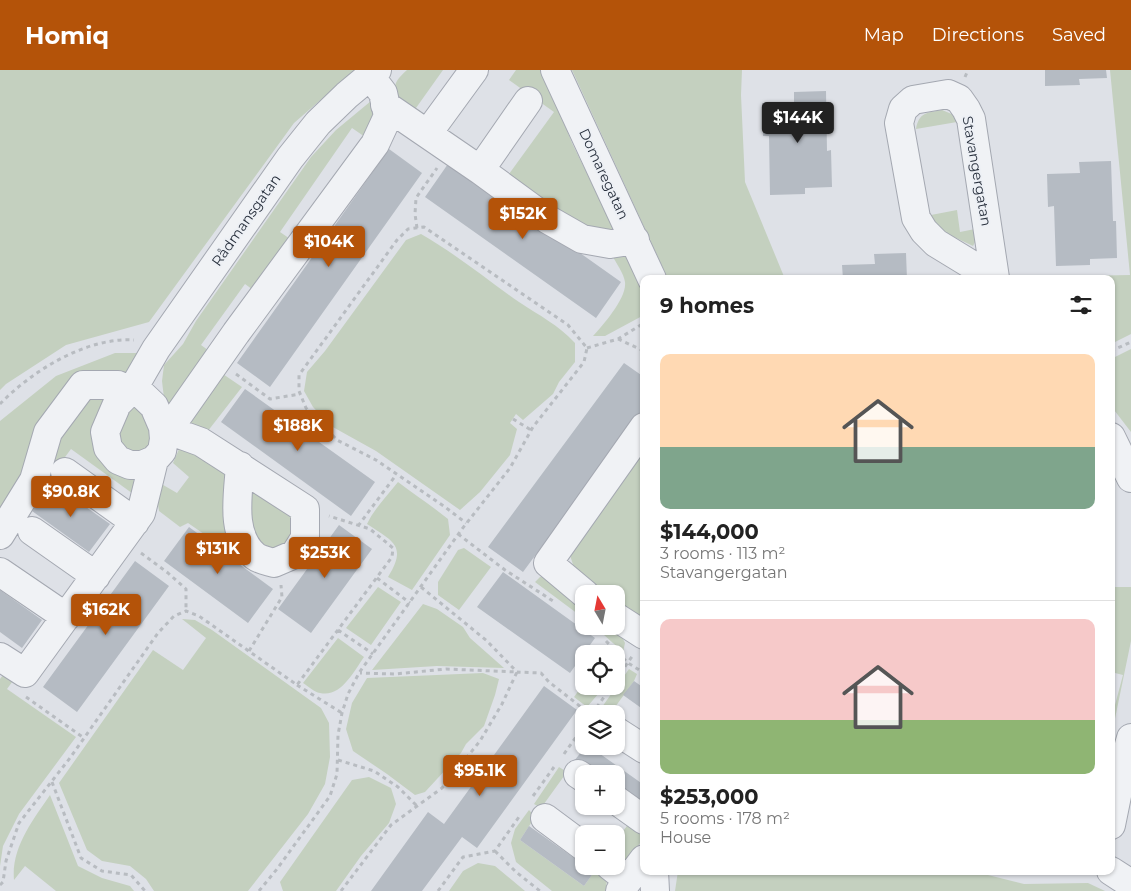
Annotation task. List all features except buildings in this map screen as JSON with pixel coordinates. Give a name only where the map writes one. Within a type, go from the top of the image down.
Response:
[{"type":"street","points":[[428,133],[474,70]]},
{"type":"street","name":"Domaregatan","points":[[555,70],[650,275]]},
{"type":"street","points":[[240,466],[237,516],[243,541],[256,557],[274,563],[295,554],[306,538],[304,509],[240,466],[201,442],[168,430],[375,144],[388,116],[383,93],[373,73]]},
{"type":"street","name":"Rådmansgatan","points":[[154,460],[142,465],[130,465],[118,460],[108,448],[105,432],[117,404],[132,389],[156,349],[290,158],[318,123],[373,73]]},
{"type":"street","name":"Stavangergatan","points":[[990,275],[936,243],[924,231],[916,218],[899,123],[903,109],[913,100],[948,94],[959,99],[966,108],[971,119],[995,275]]},
{"type":"street","points":[[480,170],[528,102]]},
{"type":"street","points":[[385,105],[428,133],[547,219],[582,240],[610,244],[635,240]]},
{"type":"street","points":[[0,535],[34,480],[48,432],[83,385],[118,385],[132,389],[154,406],[163,427],[164,439],[162,451],[154,460],[141,513],[24,673],[0,657]]},
{"type":"street","points":[[574,605],[548,564],[640,433]]},
{"type":"street","points":[[1115,445],[1131,478]]},
{"type":"street","points":[[65,472],[129,531]]},
{"type":"street","points":[[32,531],[96,576]]},
{"type":"street","points":[[0,572],[66,617]]},
{"type":"street","points":[[625,626],[640,640]]},
{"type":"street","points":[[625,737],[640,746]]},
{"type":"street","points":[[1115,805],[1131,738]]},
{"type":"street","points":[[625,806],[640,817]]},
{"type":"street","points":[[533,810],[575,840]]},
{"type":"street","points":[[631,874],[655,891]]},
{"type":"street","points":[[1115,874],[1131,884]]},
{"type":"path","points":[[417,228],[416,198],[450,149]]},
{"type":"path","points":[[466,523],[376,460],[337,440],[306,408],[300,394],[299,375],[397,240],[408,230],[424,227],[568,325],[587,348]]},
{"type":"path","points":[[587,348],[618,339],[640,325]]},
{"type":"path","points":[[0,404],[30,378],[54,362],[92,346],[128,339],[144,342],[156,349]]},
{"type":"path","points":[[618,339],[640,349]]},
{"type":"path","points":[[1115,349],[1131,342]]},
{"type":"path","points":[[259,891],[330,796],[337,774],[338,735],[342,713],[348,694],[359,673],[466,523],[510,468],[532,430],[584,362],[587,348]]},
{"type":"path","points":[[217,361],[270,399],[300,394]]},
{"type":"path","points":[[513,419],[532,430]]},
{"type":"path","points":[[358,526],[396,475]]},
{"type":"path","points":[[297,685],[392,557],[393,548],[370,529],[304,509]]},
{"type":"path","points":[[129,531],[168,573],[186,589],[186,611]]},
{"type":"path","points":[[458,534],[505,570],[574,605]]},
{"type":"path","points":[[250,651],[282,597],[280,576],[274,563]]},
{"type":"path","points":[[377,578],[410,603]]},
{"type":"path","points":[[421,587],[487,641],[517,672]]},
{"type":"path","points":[[0,885],[3,882],[6,861],[19,823],[84,738],[158,633],[174,616],[186,611],[199,616],[297,685],[342,713]]},
{"type":"path","points":[[338,630],[373,654]]},
{"type":"path","points":[[598,635],[628,663],[640,670]]},
{"type":"path","points":[[625,667],[640,643]]},
{"type":"path","points":[[359,673],[395,674],[446,669],[540,673],[579,705]]},
{"type":"path","points":[[341,891],[391,826],[442,788],[480,740],[502,704],[517,672]]},
{"type":"path","points":[[24,673],[14,689],[84,738]]},
{"type":"path","points":[[438,891],[463,857],[495,850],[533,810],[575,741]]},
{"type":"path","points":[[338,760],[374,771],[398,787],[417,806]]},
{"type":"path","points":[[52,781],[81,858],[102,870],[132,875],[145,891]]},
{"type":"path","points":[[495,850],[516,872],[540,891]]},
{"type":"green space","points":[[0,70],[355,70],[294,123],[149,322],[66,345],[6,384],[0,390]]},
{"type":"green space","points":[[407,70],[443,70],[416,108],[431,119],[396,100],[396,83]]},
{"type":"green space","points":[[516,70],[543,70],[572,143],[617,235],[594,237],[509,174],[554,112],[509,80]]},
{"type":"green space","points":[[572,70],[742,70],[741,95],[745,182],[783,275],[666,275]]},
{"type":"green space","points":[[1110,70],[1131,70],[1131,334],[1115,342],[1115,275],[1130,275]]},
{"type":"green space","points":[[371,101],[376,109],[368,139],[352,128],[280,232],[296,243],[260,295],[245,284],[201,345],[216,356],[173,412],[164,398],[162,381],[164,365],[183,344],[196,321],[311,157],[336,130]]},
{"type":"green space","points":[[942,110],[954,115],[957,122],[916,129],[917,123],[922,116]]},
{"type":"green space","points":[[957,210],[960,232],[975,229],[976,240],[973,246],[935,226],[931,215]]},
{"type":"green space","points":[[421,234],[555,325],[575,343],[575,362],[559,382],[553,394],[523,420],[516,414],[510,423],[517,429],[510,455],[480,492],[460,510],[376,451],[331,426],[313,407],[304,391],[307,372],[325,351],[406,240]]},
{"type":"green space","points":[[629,249],[642,275],[640,275],[640,317],[605,336],[593,336],[614,311],[625,288],[623,275],[611,253]]},
{"type":"green space","points":[[1131,349],[1131,432],[1115,411],[1115,357]]},
{"type":"green space","points":[[115,353],[142,353],[111,395],[118,474],[138,482],[136,496],[71,449],[0,545],[0,421],[56,376]]},
{"type":"green space","points":[[217,370],[242,387],[204,436],[185,419]]},
{"type":"green space","points":[[136,406],[153,425],[153,445],[137,456],[118,444],[117,434],[131,407]]},
{"type":"green space","points":[[182,442],[222,463],[230,483],[232,542],[217,543],[188,523],[180,527],[159,511],[156,491],[158,482],[177,493],[189,477],[173,463]]},
{"type":"green space","points":[[640,444],[640,616],[625,614],[625,585],[584,585],[578,580],[567,546]]},
{"type":"green space","points":[[398,482],[448,519],[450,535],[412,590],[388,577],[397,558],[397,551],[390,540],[367,524]]},
{"type":"green space","points":[[249,486],[295,513],[294,536],[281,548],[264,547],[251,540]]},
{"type":"green space","points":[[464,548],[491,567],[459,610],[438,595],[438,582],[458,550]]},
{"type":"green space","points":[[546,575],[575,597],[575,612],[535,582],[540,577]]},
{"type":"green space","points":[[378,587],[401,602],[371,645],[346,628]]},
{"type":"green space","points":[[1115,587],[1131,587],[1131,641],[1115,719],[1115,705],[1123,675],[1115,673]]},
{"type":"green space","points":[[423,604],[437,609],[463,627],[470,638],[504,668],[437,666],[372,670]]},
{"type":"green space","points":[[182,619],[195,620],[212,630],[321,708],[329,723],[330,757],[325,784],[308,814],[248,891],[154,891],[146,879],[130,866],[102,861],[87,850],[59,783],[153,650],[183,670],[206,638]]},
{"type":"green space","points":[[604,635],[621,635],[625,645],[615,645]]},
{"type":"green space","points":[[338,638],[364,657],[341,687],[328,693],[313,690],[303,683]]},
{"type":"green space","points":[[629,669],[637,674],[625,693],[625,675]]},
{"type":"green space","points":[[6,671],[15,678],[7,689],[76,737],[19,814],[3,846],[0,866],[0,679]]},
{"type":"green space","points":[[483,673],[499,679],[484,726],[425,792],[415,795],[353,751],[346,729],[352,703],[367,678]]},
{"type":"green space","points":[[575,695],[597,695],[589,705],[584,705],[574,697]]},
{"type":"green space","points":[[611,695],[624,695],[617,705],[603,705]]},
{"type":"green space","points":[[559,767],[567,772],[541,808],[534,804]]},
{"type":"green space","points":[[369,777],[391,788],[396,804],[389,823],[361,856],[336,891],[283,891],[280,882],[352,780]]},
{"type":"green space","points":[[50,795],[78,866],[102,878],[130,886],[134,891],[56,891],[25,866],[14,880],[16,857],[24,835]]},
{"type":"green space","points":[[529,810],[535,817],[520,840],[584,886],[592,875],[605,875],[607,876],[606,891],[552,891],[516,862],[511,843],[515,829]]},
{"type":"green space","points":[[629,823],[640,831],[640,843],[625,862],[625,829]]},
{"type":"green space","points":[[478,863],[495,866],[525,891],[449,891],[463,871]]},
{"type":"green space","points":[[677,875],[988,875],[1024,884],[1088,883],[1105,891],[675,891]]}]
